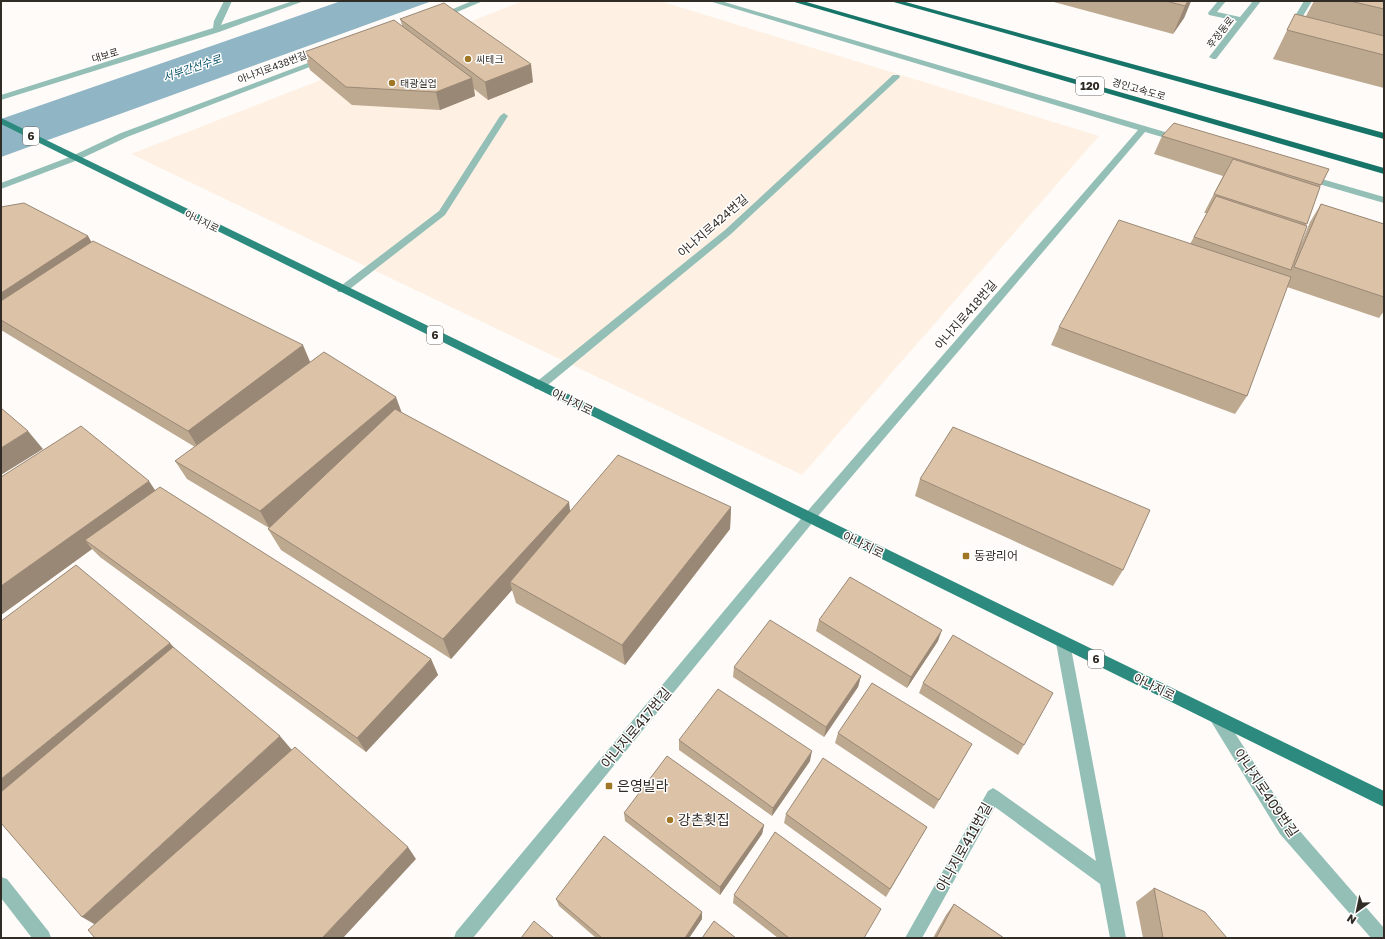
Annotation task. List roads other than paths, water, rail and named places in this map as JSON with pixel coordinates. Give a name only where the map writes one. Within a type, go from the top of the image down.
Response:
[{"type":"highway","name":"경인고속도로","points":[[795,1],[1384,171]]},
{"type":"highway","name":"경인고속도로","points":[[894,1],[1384,136]]},
{"type":"main road","name":"아나지로","points":[[1,121],[342,290],[1384,800]]},
{"type":"street","points":[[216,30],[218,21],[228,1]]},
{"type":"street","name":"대보로","points":[[277,9],[285,1]]},
{"type":"street","name":"대보로","points":[[1,98],[216,30],[300,1]]},
{"type":"street","points":[[435,18],[480,1]]},
{"type":"street","points":[[713,1],[1188,142]]},
{"type":"street","points":[[1222,1],[1212,13],[1242,20]]},
{"type":"street","name":"후정동로","points":[[1213,57],[1257,1]]},
{"type":"street","points":[[1291,30],[1308,1]]},
{"type":"street","name":"아나지로438번길","points":[[1,186],[75,158],[124,135],[331,57]]},
{"type":"street","name":"아나지로424번길","points":[[539,386],[728,232],[896,77]]},
{"type":"street","points":[[342,290],[442,213],[504,116]]},
{"type":"street","name":"아나지로418번길","points":[[809,518],[1143,129]]},
{"type":"street","points":[[1301,176],[1384,200]]},
{"type":"street","name":"아나지로417번길","points":[[462,938],[809,518]]},
{"type":"street","points":[[1063,643],[1118,938]]},
{"type":"street","name":"아나지로409번길","points":[[1217,718],[1286,828],[1382,938]]},
{"type":"street","name":"아나지로411번길","points":[[913,938],[993,796],[1107,879]]},
{"type":"street","points":[[1,885],[43,938]]},
{"type":"water","name":"서부간선수로","points":[[341,1],[432,1],[1,157],[1,119]]},
{"type":"place","name":"씨테크","points":[[468,59]]},
{"type":"place","name":"태광실업","points":[[392,83]]},
{"type":"place","name":"동광리어","points":[[966,556]]},
{"type":"place","name":"은영빌라","points":[[609,786]]},
{"type":"place","name":"강촌횟집","points":[[670,820]]}]
